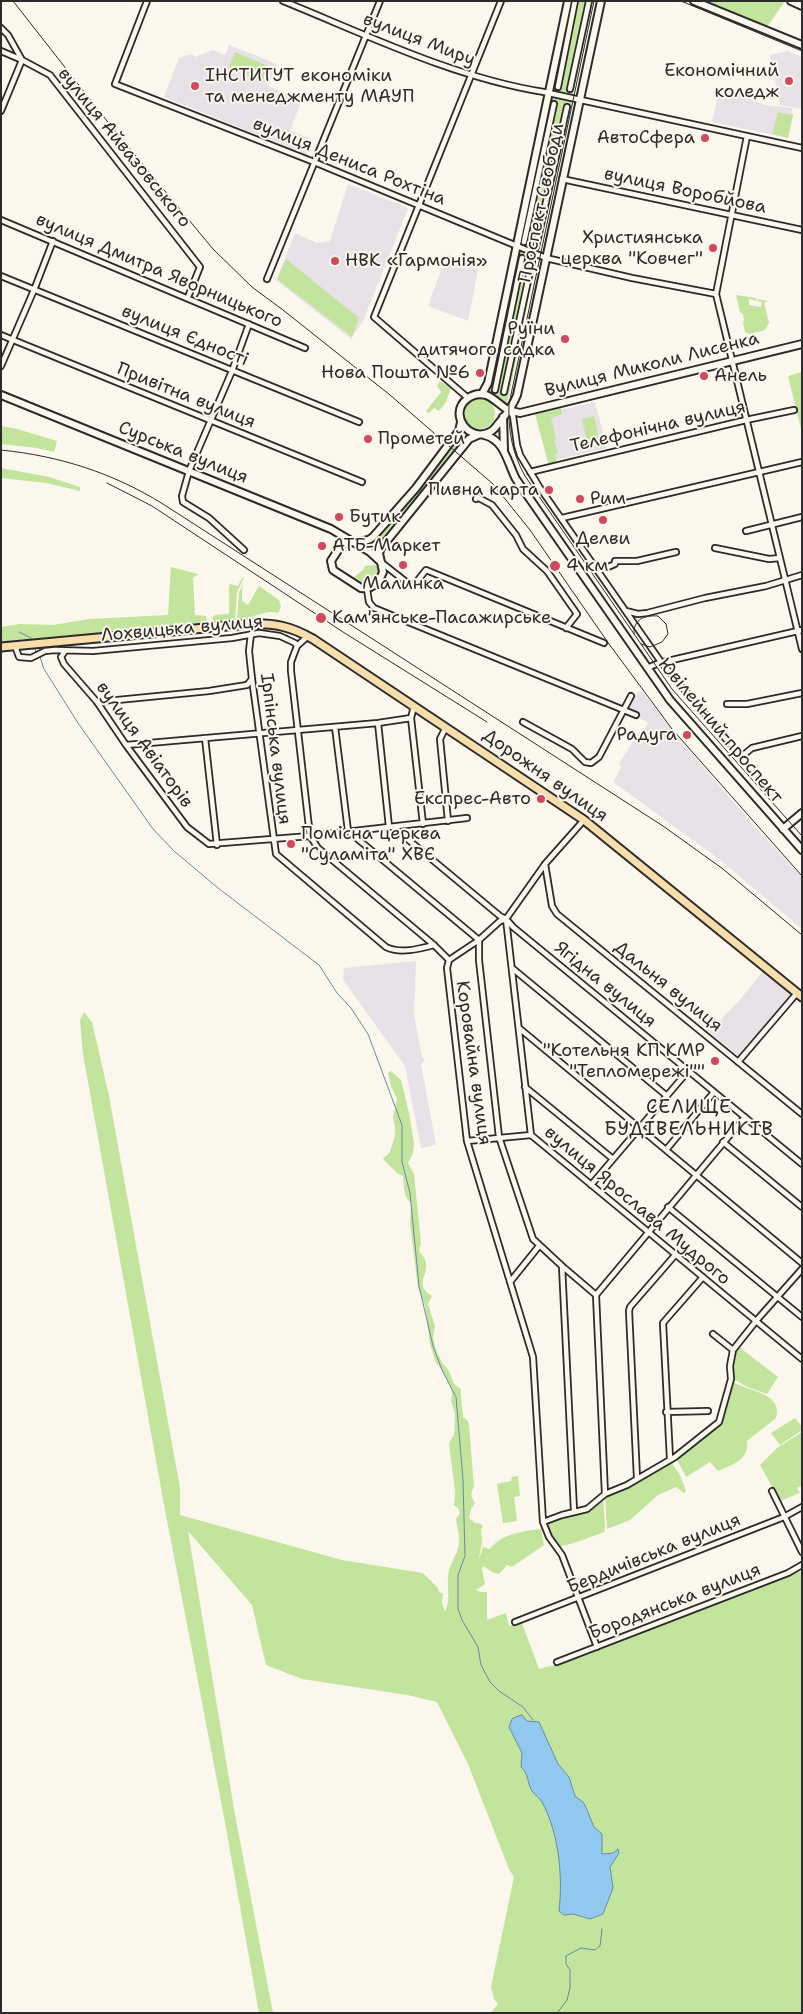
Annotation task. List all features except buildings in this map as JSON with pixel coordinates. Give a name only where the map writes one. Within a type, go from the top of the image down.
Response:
[{"type":"main road","name":"Проспект Свободи","points":[[482,394],[488,383],[568,1]]},
{"type":"main road","name":"Проспект Свободи","points":[[510,411],[517,395],[601,1]]},
{"type":"main road","points":[[694,1],[802,45]]},
{"type":"main road","points":[[791,1],[802,6]]},
{"type":"main road","name":"Вулиця Миколи Лисенка","points":[[510,411],[520,413],[802,344]]},
{"type":"main road","points":[[481,434],[468,431],[460,417],[461,407],[468,398],[482,394],[492,398],[501,408],[504,451]]},
{"type":"main road","name":"Сурська вулиця","points":[[1,395],[331,529],[352,541]]},
{"type":"main road","points":[[370,552],[375,553],[379,551],[469,439],[495,428],[510,411],[496,403]]},
{"type":"main road","points":[[495,428],[500,416],[496,403]]},
{"type":"main road","points":[[379,551],[382,563],[381,577],[374,586],[367,589],[362,588],[333,570],[331,566],[331,561],[342,544],[352,541],[368,542],[374,537],[459,431],[462,422]]},
{"type":"main road","name":"Ювілейний проспект","points":[[481,434],[495,439],[504,451],[516,479],[670,700],[802,850]]},
{"type":"main road","points":[[352,541],[370,552],[382,563]]},
{"type":"main road","name":"Дорожня вулиця","points":[[1,648],[248,624],[279,624],[308,636],[446,726],[584,820],[799,995]]},
{"type":"main road","points":[[783,829],[802,813]]},
{"type":"street","name":"вулиця Дениса Рохтіна","points":[[147,1],[115,84],[314,162],[546,258],[569,265],[716,294]]},
{"type":"street","name":"вулиця Миру","points":[[283,1],[471,76],[514,87],[580,99],[802,148]]},
{"type":"street","points":[[267,279],[380,1]]},
{"type":"street","points":[[468,398],[374,317],[501,1]]},
{"type":"street","points":[[558,87],[575,1]]},
{"type":"street","points":[[570,89],[589,1]]},
{"type":"street","points":[[1,28],[8,35],[22,60]]},
{"type":"street","points":[[1,51],[22,60]]},
{"type":"street","points":[[1,111],[22,60]]},
{"type":"street","name":"вулиця Айвазовського","points":[[22,60],[50,75],[200,267],[188,297]]},
{"type":"street","points":[[524,242],[554,104]]},
{"type":"street","points":[[536,247],[567,107]]},
{"type":"street","points":[[747,136],[716,294],[785,579],[800,631],[802,649]]},
{"type":"street","name":"вулиця Воробйова","points":[[562,179],[802,230]]},
{"type":"street","name":"вулиця Дмитра Яворницького","points":[[1,220],[188,297],[305,348]]},
{"type":"street","points":[[1,366],[34,290],[52,241]]},
{"type":"street","points":[[495,390],[522,258]]},
{"type":"street","points":[[504,392],[532,262]]},
{"type":"street","name":"вулиця Єдності","points":[[1,276],[359,422]]},
{"type":"street","points":[[244,550],[209,518],[184,502],[182,496],[189,471],[232,371],[249,324]]},
{"type":"street","name":"Привітна вулиця","points":[[1,335],[362,482]]},
{"type":"street","name":"Телефонічна вулиця","points":[[530,472],[794,410]]},
{"type":"street","points":[[510,411],[513,416],[519,450],[530,472],[661,662],[741,757],[752,748],[802,736]]},
{"type":"street","points":[[562,518],[802,462]]},
{"type":"street","points":[[476,499],[487,501],[492,505],[516,535],[523,550],[534,557],[547,571],[577,614],[566,628]]},
{"type":"street","points":[[746,531],[802,517]]},
{"type":"street","points":[[714,548],[769,559],[780,558]]},
{"type":"street","points":[[595,567],[608,567],[615,561],[637,561],[676,552]]},
{"type":"street","points":[[382,563],[410,585],[414,585],[426,570],[604,644]]},
{"type":"street","points":[[626,611],[638,614],[648,613],[705,598],[766,586],[802,575]]},
{"type":"street","points":[[367,589],[367,599],[374,608],[622,710],[636,714]]},
{"type":"street","points":[[647,668],[661,662],[800,631]]},
{"type":"street","name":"Лохвицька вулиця","points":[[15,646],[19,657],[28,658],[45,652],[93,651],[232,638],[251,634],[280,636],[295,643],[297,646]]},
{"type":"street","name":"Ірпінська вулиця","points":[[251,634],[249,651],[274,851],[279,858],[386,947],[396,950],[409,950],[434,945]]},
{"type":"street","points":[[308,636],[297,646],[291,662],[310,836]]},
{"type":"street","name":"вулиця Авіаторів","points":[[65,651],[61,657],[64,664],[97,702],[126,745],[187,827],[209,844],[217,845]]},
{"type":"street","points":[[247,685],[252,679]]},
{"type":"street","points":[[97,702],[209,691],[247,685],[253,688]]},
{"type":"street","points":[[727,704],[747,704],[802,693]]},
{"type":"street","points":[[523,722],[572,749],[585,762],[591,763],[599,757],[631,696]]},
{"type":"street","points":[[415,706],[411,718],[423,824]]},
{"type":"street","points":[[126,745],[378,723],[411,718]]},
{"type":"street","points":[[378,723],[390,827]]},
{"type":"street","points":[[446,726],[440,739],[448,821]]},
{"type":"street","points":[[335,727],[348,831],[479,940]]},
{"type":"street","points":[[205,738],[217,845],[467,818]]},
{"type":"street","points":[[449,960],[479,940],[500,921],[506,919],[545,864],[584,820]]},
{"type":"street","name":"Ягідна вулиця","points":[[390,827],[398,830],[802,1164]]},
{"type":"street","name":"Коровайна вулиця","points":[[310,836],[318,848],[434,945],[449,960],[447,968],[467,1141],[533,1357],[543,1522],[549,1537],[562,1556],[597,1647]]},
{"type":"street","name":"Дальня вулиця","points":[[545,864],[552,906],[557,914],[802,1114]]},
{"type":"street","name":"вулиця Ярослава Мудрого","points":[[506,919],[531,1135],[802,1360]]},
{"type":"street","points":[[479,940],[479,960],[499,1137],[533,1239],[596,1295]]},
{"type":"street","points":[[512,968],[667,1096]]},
{"type":"street","points":[[738,1062],[799,995]]},
{"type":"street","points":[[519,1028],[802,1263]]},
{"type":"street","points":[[591,1185],[688,1071]]},
{"type":"street","points":[[525,1087],[613,1159]]},
{"type":"street","points":[[666,1150],[714,1092]]},
{"type":"street","points":[[605,1494],[596,1295],[745,1117]]},
{"type":"street","points":[[467,1141],[531,1135]]},
{"type":"street","points":[[723,1142],[802,1206]]},
{"type":"street","points":[[668,1207],[802,1317]]},
{"type":"street","points":[[510,1282],[539,1246]]},
{"type":"street","points":[[637,1478],[628,1312],[630,1307],[676,1254]]},
{"type":"street","points":[[562,1266],[574,1511]]},
{"type":"street","points":[[543,1522],[574,1511],[587,1509],[605,1494],[617,1490],[670,1459],[719,1422],[731,1379],[730,1363],[733,1350],[802,1269]]},
{"type":"street","points":[[670,1459],[666,1412],[663,1323],[702,1277]]},
{"type":"street","points":[[713,1334],[733,1350]]},
{"type":"street","points":[[666,1412],[708,1411]]},
{"type":"street","points":[[772,1491],[802,1552]]},
{"type":"street","name":"Бердичівська вулиця","points":[[515,1622],[784,1518],[802,1507]]},
{"type":"street","name":"Бородянська вулиця","points":[[558,1662],[788,1573],[802,1565]]},
{"type":"shaded area","points":[[229,45],[277,64],[268,86],[302,100],[290,130],[313,140],[307,155],[164,97],[179,58],[191,54],[195,57],[213,50],[225,55]]},
{"type":"shaded area","name":"Економічний коледж","points":[[788,51],[802,57],[802,109],[780,105],[770,55]]},
{"type":"shaded area","points":[[726,88],[765,105],[792,108],[793,115],[788,138],[712,122],[719,91],[724,93]]},
{"type":"shaded area","name":"НВК «Гармонія»","points":[[348,184],[408,208],[363,321],[351,339],[276,280],[295,233],[317,243],[330,241]]},
{"type":"shaded area","points":[[447,254],[478,270],[468,321],[428,306]]},
{"type":"shaded area","points":[[595,402],[607,448],[556,460],[543,414]]},
{"type":"shaded area","points":[[642,691],[671,729],[755,827],[802,877],[802,929],[719,859],[613,782],[622,766],[619,764],[639,731],[642,733],[648,723],[627,709],[637,693]]},
{"type":"shaded area","points":[[416,961],[414,1015],[422,1057],[425,1061],[421,1064],[436,1145],[421,1148],[405,1066],[343,980],[344,968]]},
{"type":"shaded area","points":[[763,971],[793,995],[740,1057],[709,1032],[738,1002]]},
{"type":"green space","points":[[571,1],[593,1],[573,95],[553,90]]},
{"type":"green space","points":[[706,1],[785,1],[767,27]]},
{"type":"green space","points":[[235,52],[268,66],[262,81],[229,67]]},
{"type":"green space","points":[[552,96],[572,100],[539,252],[519,244]]},
{"type":"green space","points":[[778,112],[793,115],[788,138],[772,134]]},
{"type":"green space","points":[[518,252],[537,257],[507,404],[504,404],[488,391]]},
{"type":"green space","points":[[286,259],[359,318],[352,337],[277,279]]},
{"type":"green space","points":[[736,295],[756,298],[756,301],[749,299],[749,305],[761,307],[762,302],[757,301],[757,299],[768,301],[764,303],[769,323],[765,330],[749,334],[745,332],[743,314],[740,312]]},
{"type":"green space","points":[[802,372],[802,433],[788,376]]},
{"type":"green space","points":[[440,381],[451,388],[446,402],[439,411],[434,408],[429,413],[426,411],[441,392],[437,386]]},
{"type":"green space","points":[[480,399],[486,400],[494,408],[494,420],[486,428],[480,429],[474,428],[466,420],[465,414],[466,408],[474,400]]},
{"type":"green space","points":[[561,408],[562,414],[551,418],[558,453],[555,454],[557,464],[549,466],[535,414]]},
{"type":"green space","points":[[594,416],[599,439],[587,442],[582,419]]},
{"type":"green space","points":[[1,426],[57,441],[54,452],[1,444]]},
{"type":"green space","points":[[460,434],[466,439],[378,549],[372,544]]},
{"type":"green space","points":[[1,468],[49,477],[80,487],[80,491],[46,483],[1,478]]},
{"type":"green space","points":[[376,565],[379,573],[371,585],[363,586],[362,582],[354,577],[365,566]]},
{"type":"green space","points":[[171,567],[198,574],[193,578],[195,615],[206,616],[207,622],[1,642],[1,627],[20,624],[53,625],[89,619],[168,615]]},
{"type":"green space","points":[[242,578],[244,578],[237,592],[235,621],[214,622],[212,618],[215,615],[229,614],[229,584],[238,586]]},
{"type":"green space","points":[[245,580],[242,588],[242,601],[248,605],[259,586],[279,600],[281,607],[278,613],[268,612],[237,621],[239,592]]},
{"type":"green space","points":[[84,1012],[92,1022],[109,1096],[180,1488],[180,1515],[342,1560],[423,1573],[438,1588],[439,1592],[443,1594],[442,1603],[445,1612],[448,1598],[448,1573],[457,1552],[459,1540],[456,1519],[460,1513],[454,1505],[455,1491],[449,1443],[454,1435],[455,1414],[451,1401],[451,1387],[436,1363],[430,1344],[425,1306],[418,1288],[410,1223],[411,1203],[405,1194],[403,1176],[398,1174],[383,1159],[390,1152],[395,1136],[393,1117],[397,1099],[388,1073],[391,1071],[401,1080],[414,1143],[413,1153],[408,1163],[414,1174],[421,1243],[419,1250],[426,1265],[423,1287],[432,1296],[428,1304],[435,1326],[433,1337],[435,1347],[454,1384],[461,1389],[463,1417],[468,1421],[469,1425],[474,1487],[472,1495],[475,1503],[469,1518],[483,1527],[481,1529],[482,1541],[479,1559],[483,1547],[490,1549],[500,1540],[520,1532],[541,1529],[544,1545],[512,1567],[507,1565],[499,1574],[483,1566],[485,1584],[476,1590],[487,1592],[487,1620],[506,1613],[509,1626],[522,1623],[539,1669],[558,1664],[802,1571],[802,2013],[491,2013],[498,2004],[494,1999],[491,1987],[514,1877],[509,1869],[468,1764],[437,1702],[407,1695],[302,1679],[266,1665],[252,1605],[188,1531],[235,1815],[273,2013],[259,2013],[224,1817],[162,1494],[83,1054],[80,1020]],"holes":[[[539,1722],[558,1764],[569,1777],[575,1796],[584,1803],[594,1827],[602,1834],[602,1854],[613,1853],[618,1850],[619,1853],[610,1867],[613,1888],[603,1914],[590,1919],[573,1914],[564,1915],[560,1911],[561,1884],[556,1841],[548,1814],[540,1799],[530,1788],[526,1773],[521,1767],[522,1753],[509,1727]]]},
{"type":"green space","points":[[739,1347],[778,1377],[767,1394],[747,1387],[732,1378],[733,1357]]},
{"type":"green space","points":[[732,1381],[770,1398],[775,1403],[777,1409],[776,1418],[747,1441],[746,1453],[730,1466],[718,1471],[710,1462],[686,1477],[676,1458],[720,1423]]},
{"type":"green space","points":[[795,1418],[802,1427],[802,1430],[780,1445],[771,1433]]},
{"type":"green space","points":[[802,1432],[802,1485],[797,1488],[800,1493],[780,1501],[760,1465],[777,1448]]},
{"type":"green space","points":[[670,1460],[680,1475],[686,1491],[684,1493],[676,1487],[658,1495],[630,1520],[607,1529],[605,1496]]},
{"type":"green space","points":[[518,1476],[520,1496],[514,1497],[517,1521],[503,1523],[497,1484],[511,1481],[512,1477]]},
{"type":"green space","points":[[603,1496],[604,1532],[558,1547],[550,1536],[547,1523],[562,1516],[582,1512]]},
{"type":"water","points":[[522,1715],[527,1721],[539,1722],[558,1764],[569,1777],[575,1796],[584,1803],[594,1827],[602,1834],[602,1854],[613,1853],[618,1849],[619,1853],[610,1867],[613,1888],[603,1914],[590,1919],[573,1914],[564,1915],[559,1911],[560,1870],[556,1841],[548,1814],[540,1799],[532,1791],[521,1767],[522,1753],[509,1727],[512,1719]]},
{"type":"waterway","points":[[19,632],[31,638]]},
{"type":"waterway","points":[[40,657],[44,669],[78,723],[153,829],[174,851],[218,888],[319,965],[337,993],[351,1008],[368,1034],[402,1125],[402,1162],[410,1193],[419,1286],[433,1346],[442,1370],[456,1397],[463,1480],[465,1556],[458,1575],[458,1609],[462,1620],[478,1647],[481,1665],[490,1682],[499,1691],[523,1707],[533,1720]]},
{"type":"waterway","points":[[557,2013],[567,2000],[570,1988],[570,1970],[566,1964],[566,1956],[581,1948],[595,1950],[600,1946],[602,1929]]},
{"type":"tram line","points":[[594,1],[509,404],[509,423],[512,441],[517,459],[525,476],[672,689],[802,836]]},
{"type":"tram line","points":[[681,1],[802,51]]},
{"type":"tram line","points":[[634,634],[638,621],[644,617],[658,616],[666,624],[668,634],[662,642],[650,647],[641,644]]},
{"type":"railway","points":[[13,1],[111,126],[213,249],[252,287],[390,395],[493,484],[530,530],[609,644],[672,729],[802,876]]},
{"type":"railway","points":[[1,450],[44,457],[85,468],[125,483],[163,504],[663,826],[723,869],[802,935]]},
{"type":"railway","points":[[107,483],[152,506],[343,632],[487,722]]},
{"type":"place","name":"Економічний коледж","points":[[789,81]]},
{"type":"place","name":"ІНСТИТУТ економіки та менеджменту МАУП","points":[[195,86]]},
{"type":"place","name":"АвтоСфера","points":[[705,138]]},
{"type":"place","name":"Християнська церква \"Ковчег\"","points":[[713,248]]},
{"type":"place","name":"НВК «Гармонія»","points":[[335,261]]},
{"type":"place","name":"Руїни дитячого садка","points":[[565,339]]},
{"type":"place","name":"Нова Пошта №6","points":[[480,373]]},
{"type":"place","name":"Анель","points":[[704,376]]},
{"type":"place","name":"Прометей","points":[[368,439]]},
{"type":"place","name":"Пивна карта","points":[[549,490]]},
{"type":"place","name":"Рим","points":[[580,499]]},
{"type":"place","name":"Бутик","points":[[339,517]]},
{"type":"place","name":"Делви","points":[[603,520]]},
{"type":"place","name":"АТБ-Маркет","points":[[322,546]]},
{"type":"place","name":"Малинка","points":[[403,565]]},
{"type":"place","name":"4 км","points":[[555,566]]},
{"type":"place","name":"Кам'янське-Пасажирське","points":[[321,618]]},
{"type":"place","name":"Радуга","points":[[687,735]]},
{"type":"place","name":"Експрес-Авто","points":[[541,799]]},
{"type":"place","name":"Помісна церква \"Суламіта\" ХВЄ","points":[[291,844]]},
{"type":"place","name":"\"Котельня КП КМР \"Тепломережi\"\"","points":[[715,1061]]},
{"type":"district","name":"СЕЛИЩЕ БУДІВЕЛЬНИКІВ","points":[[689,1119]]}]
